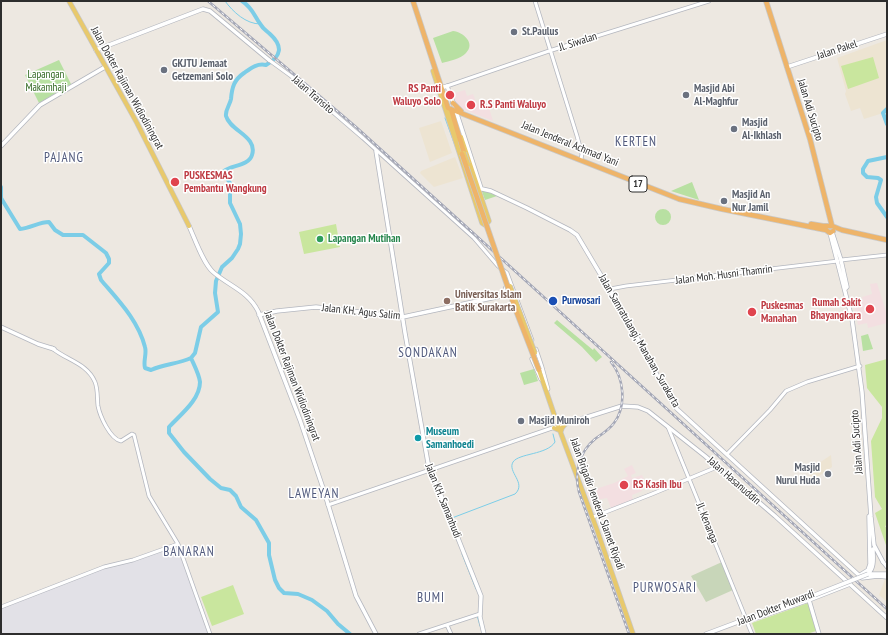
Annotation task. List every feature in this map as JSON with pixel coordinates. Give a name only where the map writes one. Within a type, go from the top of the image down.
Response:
[{"type":"highway","points":[[414,1],[434,70],[453,108]]},
{"type":"highway","points":[[414,1],[453,108],[463,153],[515,308],[540,370]]},
{"type":"highway","name":"Jalan Adi Sucipto","points":[[765,1],[787,66],[809,139],[831,229]]},
{"type":"highway","name":"Jalan Adi Sucipto","points":[[765,1],[809,139]]},
{"type":"highway","name":"Jalan Jenderal Achmad Yani","points":[[453,108],[482,121]]},
{"type":"highway","name":"Jalan Jenderal Achmad Yani","points":[[453,108],[467,116],[581,157],[592,165],[679,199],[722,209],[842,230],[887,242]]},
{"type":"highway","points":[[456,125],[458,118],[462,115],[467,116]]},
{"type":"main road","name":"Jalan Dokter Rajiman Widiodiningrat","points":[[69,1],[140,128],[206,263],[216,274],[246,295],[255,305],[295,408],[328,505],[356,596],[376,634]]},
{"type":"main road","name":"Jalan Transito","points":[[96,50],[203,9],[210,11],[269,60]]},
{"type":"main road","name":"Jalan Pakel","points":[[787,66],[887,34]]},
{"type":"main road","points":[[1,146],[40,105],[105,67]]},
{"type":"main road","points":[[434,70],[482,223],[485,225],[489,221],[481,188],[458,118],[453,108]]},
{"type":"main road","points":[[453,108],[463,153]]},
{"type":"main road","points":[[460,135],[481,188]]},
{"type":"main road","name":"Jalan KH. Samanhudi","points":[[376,151],[428,463],[481,596],[478,615],[484,634]]},
{"type":"main road","name":"Jalan Samratulangi, Manahan, Surakarta","points":[[481,188],[573,231],[610,289],[675,406],[861,577]]},
{"type":"main road","name":"Jalan Adi Sucipto","points":[[831,229],[852,319],[859,366],[870,517],[874,546],[883,562]]},
{"type":"main road","points":[[499,297],[504,293],[506,287]]},
{"type":"main road","name":"Jalan KH. Agus Salim","points":[[259,315],[277,311],[316,307],[403,317],[499,297],[515,292]]},
{"type":"main road","points":[[508,294],[539,377],[542,381]]},
{"type":"main road","points":[[1,327],[38,344],[49,346],[54,349]]},
{"type":"main road","points":[[540,370],[542,381],[558,423]]},
{"type":"main road","points":[[540,370],[548,389],[558,423]]},
{"type":"main road","name":"Jalan Hasanuddin","points":[[566,424],[621,406],[631,405],[641,407],[648,411],[717,467],[821,557],[887,618]]},
{"type":"main road","points":[[558,423],[566,424]]},
{"type":"main road","points":[[558,423],[554,428],[561,432],[562,428],[566,424]]},
{"type":"main road","name":"Jalan Brigadir Jenderal Slamet Riyadi","points":[[558,423],[634,634]]},
{"type":"main road","points":[[868,574],[871,570],[873,562],[870,517]]},
{"type":"main road","name":"Jalan Adi Sucipto","points":[[861,577],[868,570],[870,564],[870,517]]},
{"type":"main road","points":[[790,605],[868,574],[881,573],[887,575]]},
{"type":"main road","points":[[861,577],[887,575]]},
{"type":"main road","name":"Jalan Dokter Muwardi","points":[[790,605],[846,581]]},
{"type":"main road","name":"Jalan Dokter Muwardi","points":[[706,634],[790,605],[809,600],[850,584]]},
{"type":"main road","points":[[809,600],[819,634]]},
{"type":"main road","name":"Jalan Dokter Muwardi","points":[[712,634],[746,620]]},
{"type":"street","points":[[535,1],[581,157]]},
{"type":"street","name":"Jl. Siwalan","points":[[446,87],[549,51],[709,1]]},
{"type":"street","name":"Jalan Transito","points":[[269,60],[320,102],[474,238],[505,272]]},
{"type":"street","name":"Jalan Moh. Husni Thamrin","points":[[610,289],[887,255]]},
{"type":"street","points":[[500,268],[508,294]]},
{"type":"street","points":[[501,274],[503,271],[509,276],[542,367],[548,389]]},
{"type":"street","points":[[54,349],[74,361],[91,375],[96,386],[101,415],[115,439],[121,442],[134,434],[149,496],[178,544],[210,634]]},
{"type":"street","points":[[728,454],[786,391],[807,382],[859,366]]},
{"type":"street","name":"Jl. Kenanga","points":[[668,427],[752,634]]},
{"type":"street","points":[[328,505],[554,428]]},
{"type":"street","points":[[592,517],[717,467]]},
{"type":"street","points":[[1,607],[101,568],[133,560],[178,544]]},
{"type":"street","points":[[883,562],[887,567]]},
{"type":"street","points":[[419,634],[478,615]]},
{"type":"street","points":[[448,625],[451,634]]},
{"type":"shaded area","points":[[887,40],[886,110],[883,113],[864,119],[860,108],[851,111],[845,94],[846,91],[837,58]]},
{"type":"shaded area","name":"R.S Panti Waluyo","points":[[465,90],[467,96],[473,94],[477,104],[487,101],[493,121],[455,106],[451,94]]},
{"type":"shaded area","points":[[441,121],[452,153],[430,162],[419,128]]},
{"type":"shaded area","points":[[455,157],[463,178],[434,187],[420,173],[421,171]]},
{"type":"shaded area","name":"Rumah Sakit Bhayangkara","points":[[877,283],[887,315],[887,323],[868,328],[867,323],[858,325],[854,303],[863,301],[862,297],[872,294],[870,284]]},
{"type":"shaded area","points":[[831,455],[832,467],[813,480],[807,471]]},
{"type":"shaded area","name":"RS Kasih Ibu","points":[[632,465],[636,473],[631,475],[632,478],[642,475],[644,479],[639,481],[642,491],[632,495],[633,500],[611,508],[607,498],[590,501],[587,492],[614,483],[628,476],[624,469]]},
{"type":"shaded area","points":[[175,546],[177,547],[208,634],[1,634],[1,608],[113,564],[125,564]]},
{"type":"shaded area","points":[[885,579],[887,580],[887,602],[879,595]]},
{"type":"green space","points":[[453,31],[461,33],[467,39],[470,45],[469,49],[461,57],[442,63],[433,38]]},
{"type":"green space","points":[[873,57],[879,78],[848,89],[841,66]]},
{"type":"green space","name":"Lapangan Makamhaji","points":[[59,60],[71,84],[39,103],[25,75]]},
{"type":"green space","points":[[692,182],[699,200],[671,191]]},
{"type":"green space","points":[[481,189],[497,196],[485,200]]},
{"type":"green space","points":[[660,209],[666,209],[671,214],[669,223],[666,225],[660,225],[655,220],[655,214]]},
{"type":"green space","name":"Lapangan Mutihan","points":[[336,224],[340,247],[304,254],[299,232]]},
{"type":"green space","points":[[557,320],[593,350],[594,348],[602,357],[596,362],[582,347],[554,323]]},
{"type":"green space","points":[[868,334],[873,349],[863,351],[861,336]]},
{"type":"green space","points":[[887,359],[887,525],[885,526],[887,529],[887,548],[875,513],[882,509],[875,497],[871,441],[882,418],[882,407],[867,388],[865,365]]},
{"type":"green space","points":[[534,369],[538,381],[524,385],[520,373]]},
{"type":"green space","points":[[722,562],[733,590],[706,602],[691,576]]},
{"type":"green space","points":[[233,585],[244,614],[212,626],[201,597]]},
{"type":"green space","points":[[808,603],[816,631],[807,634],[756,634],[752,623]]},
{"type":"waterway","points":[[225,1],[240,17],[250,22],[260,24]]},
{"type":"waterway","points":[[242,1],[251,9],[263,28],[274,38],[279,47],[279,51],[271,62],[266,65],[254,66],[249,69],[236,81],[233,87],[226,116],[233,126],[247,138],[253,148],[250,159],[224,171],[224,174],[230,183],[230,203],[240,224],[240,244],[232,258],[222,267],[216,281],[215,293],[218,312],[201,327],[195,353],[191,358],[200,382],[197,395],[189,407],[169,427],[169,433],[184,452],[210,479],[221,488],[230,490],[236,496],[241,507],[256,520],[269,543],[269,555],[275,580],[279,588],[284,593],[298,594],[312,600],[327,611],[338,624],[350,634]]},
{"type":"waterway","points":[[887,109],[883,113],[887,124]]},
{"type":"waterway","points":[[445,118],[457,151]]},
{"type":"waterway","points":[[887,157],[868,161],[863,169],[863,173],[867,177],[878,178],[881,180],[876,197],[877,203],[887,217]]},
{"type":"waterway","points":[[1,187],[1,198],[20,229],[49,222],[55,230],[63,235],[83,235],[106,253],[109,263],[99,274],[101,280],[121,303],[138,328],[145,350],[145,368],[151,370],[191,358]]},
{"type":"waterway","points":[[452,518],[515,494],[519,486],[512,470],[513,462],[516,459],[540,452],[551,446],[555,442],[553,434]]},
{"type":"waterway","points":[[448,521],[455,536]]},
{"type":"waterway","points":[[462,554],[476,589]]},
{"type":"waterway","points":[[477,615],[480,626]]},
{"type":"railway","points":[[208,1],[356,127],[887,609]]},
{"type":"railway","points":[[611,362],[619,376],[621,384],[621,409],[612,425],[595,439],[585,450],[579,463],[577,478],[579,492],[629,634]]},
{"type":"place","name":"St.Paulus","points":[[514,32]]},
{"type":"place","name":"GKJTU Jemaat Getzemani Solo","points":[[164,70]]},
{"type":"place","name":"RS Panti Waluyo Solo","points":[[450,95]]},
{"type":"place","name":"Masjid Abi Al-Maghfur","points":[[686,95]]},
{"type":"place","name":"R.S Panti Waluyo","points":[[471,105]]},
{"type":"place","name":"Masjid Al-Ikhlash","points":[[734,129]]},
{"type":"place","name":"PUSKESMAS Pembantu Wangkung","points":[[175,182]]},
{"type":"place","name":"Masjid An Nur Jamil","points":[[724,201]]},
{"type":"place","name":"Lapangan Mutihan","points":[[320,239]]},
{"type":"place","name":"Universitas Islam Batik Surakarta","points":[[447,301]]},
{"type":"place","name":"Purwosari","points":[[553,301]]},
{"type":"place","name":"Rumah Sakit Bhayangkara","points":[[870,309]]},
{"type":"place","name":"Puskesmas Manahan","points":[[752,312]]},
{"type":"place","name":"Masjid Muniroh","points":[[521,421]]},
{"type":"place","name":"Museum Samanhoedi","points":[[418,438]]},
{"type":"place","name":"Masjid Nurul Huda","points":[[828,474]]},
{"type":"place","name":"RS Kasih Ibu","points":[[624,485]]},
{"type":"district","name":"KERTEN","points":[[636,142]]},
{"type":"district","name":"PAJANG","points":[[64,158]]},
{"type":"district","name":"SONDAKAN","points":[[428,353]]},
{"type":"district","name":"LAWEYAN","points":[[314,494]]},
{"type":"district","name":"BANARAN","points":[[189,552]]},
{"type":"district","name":"PURWOSARI","points":[[665,588]]},
{"type":"district","name":"BUMI","points":[[431,598]]}]
